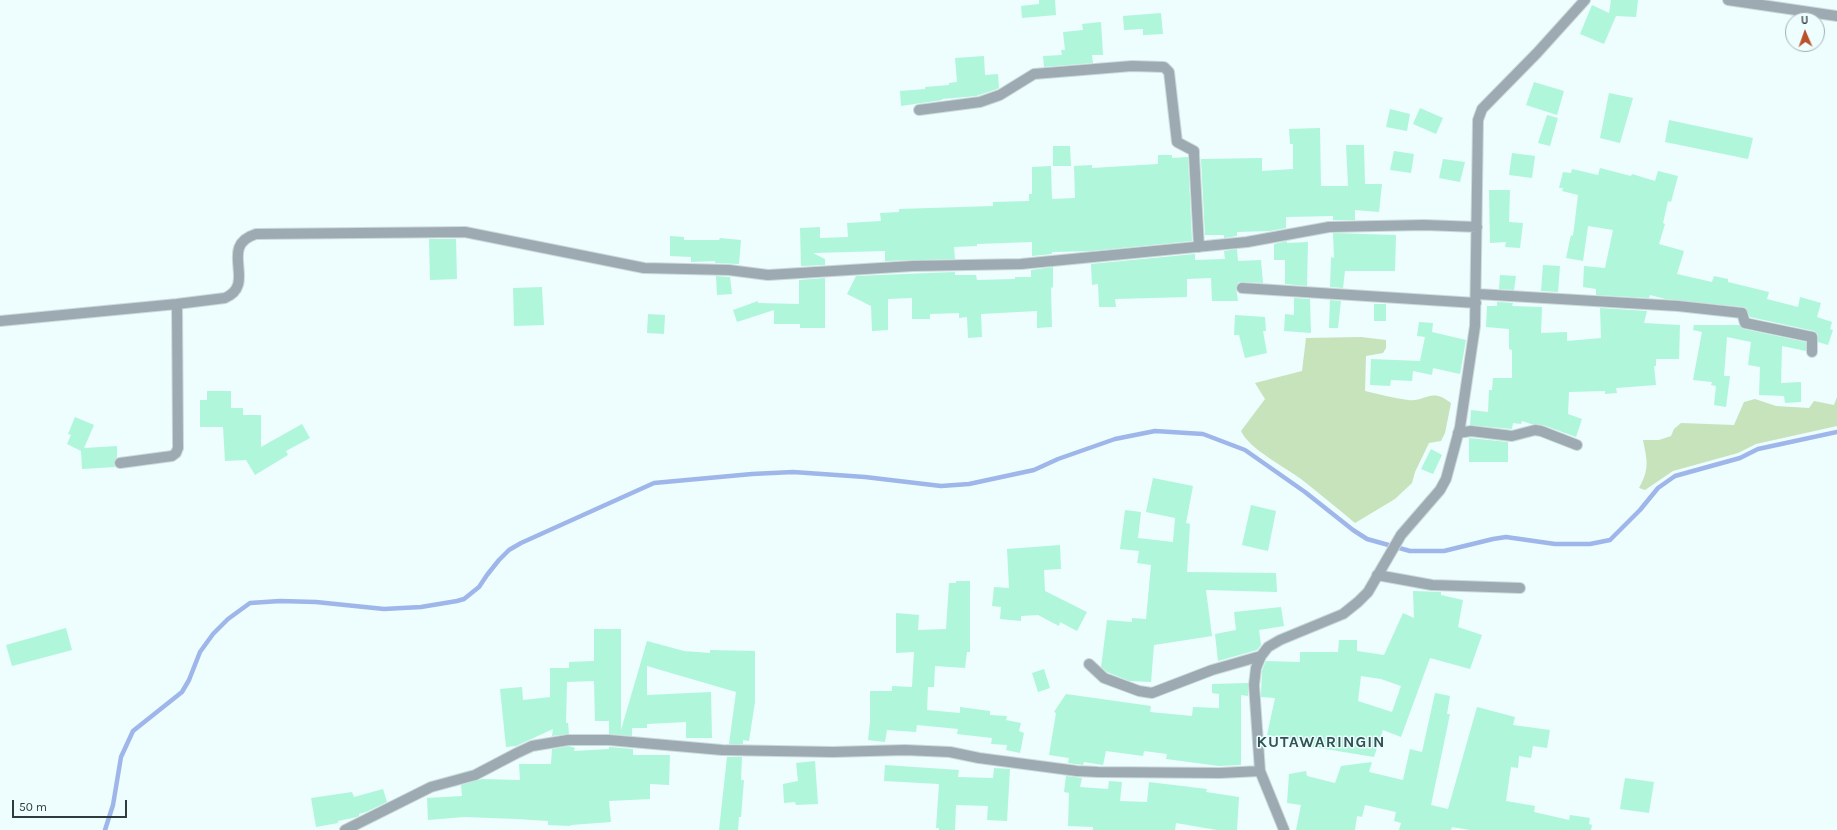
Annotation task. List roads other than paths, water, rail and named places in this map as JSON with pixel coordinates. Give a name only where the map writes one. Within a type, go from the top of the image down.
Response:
[{"type":"street","points":[[1284,830],[1260,771],[1254,685],[1256,668],[1261,656],[1268,647],[1280,640],[1342,614],[1358,602],[1368,592],[1401,535],[1440,490],[1446,479],[1458,433],[1475,326],[1477,298],[1478,120],[1482,109],[1538,53],[1585,0]]},
{"type":"street","points":[[1728,0],[1837,16]]},
{"type":"street","points":[[919,110],[980,102],[1000,95],[1034,74],[1132,66],[1164,67],[1169,72],[1177,142],[1194,151],[1199,247]]},
{"type":"street","points":[[0,321],[225,298],[232,295],[238,285],[238,252],[240,243],[247,237],[256,234],[465,232],[644,268],[729,270],[768,275],[920,266],[1022,264],[1247,242],[1329,227],[1424,224],[1477,227]]},
{"type":"street","points":[[1242,288],[1678,306],[1742,313],[1745,323],[1812,337],[1812,352]]},
{"type":"street","points":[[120,463],[172,456],[176,453],[178,448],[179,410],[177,304]]},
{"type":"street","points":[[1458,433],[1470,431],[1512,436],[1535,430],[1577,444]]},
{"type":"street","points":[[1379,572],[1432,585],[1520,588]]},
{"type":"street","points":[[1089,664],[1104,678],[1139,691],[1152,693],[1212,670],[1261,656]]},
{"type":"street","points":[[345,830],[431,787],[475,775],[532,746],[568,740],[609,740],[722,750],[833,752],[905,750],[950,752],[1055,768],[1098,772],[1220,773],[1260,771]]},
{"type":"waterway","points":[[105,830],[113,805],[121,757],[133,731],[182,692],[189,680],[200,652],[213,634],[228,619],[250,603],[280,601],[316,602],[384,609],[421,607],[464,599],[479,587],[499,560],[509,550],[521,543],[654,483],[752,474],[793,472],[865,477],[941,486],[969,484],[1034,470],[1058,459],[1115,439],[1155,431],[1203,434],[1245,450],[1305,492],[1353,530],[1367,539],[1410,551],[1444,551],[1506,537],[1555,544],[1590,544],[1610,540],[1640,510],[1658,488],[1675,476],[1740,458],[1758,449],[1837,432]]},
{"type":"district","name":"KUTAWARINGIN","points":[[1321,742]]}]
